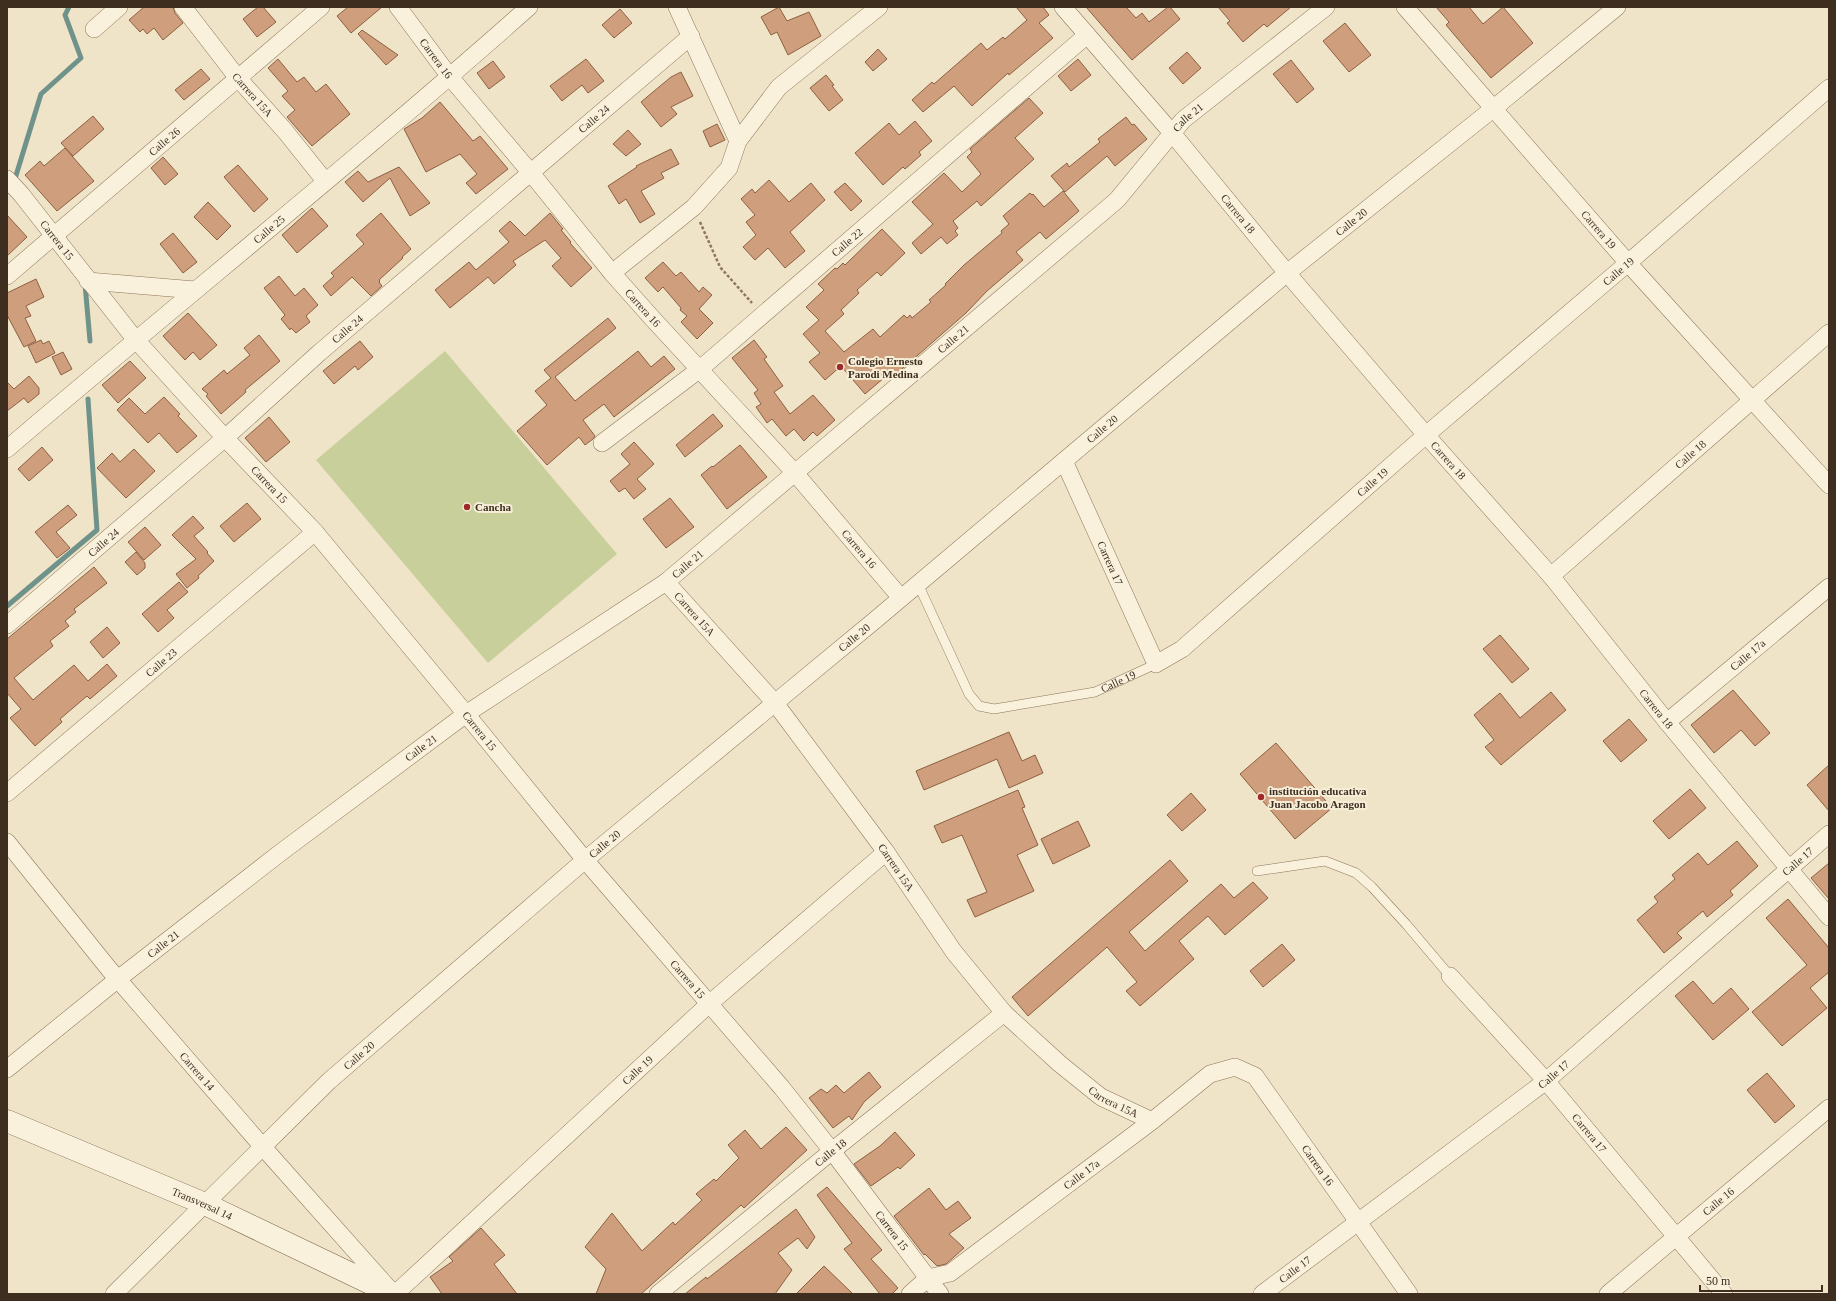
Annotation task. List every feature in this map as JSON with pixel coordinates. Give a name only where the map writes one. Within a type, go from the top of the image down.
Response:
[{"type":"street","points":[[94,28],[119,7]]},
{"type":"street","name":"Carrera 15A","points":[[183,7],[237,77],[285,131],[325,181]]},
{"type":"street","name":"Calle 26","points":[[7,276],[237,77],[321,7]]},
{"type":"street","name":"Carrera 16","points":[[398,7],[450,78],[531,173],[612,272],[795,473],[901,598]]},
{"type":"street","name":"Calle 25","points":[[7,449],[135,339],[450,78],[529,7]]},
{"type":"street","points":[[612,272],[694,207],[729,168],[738,141],[779,87],[879,7]]},
{"type":"street","name":"Carrera 18","points":[[1063,7],[1172,133],[1287,273],[1426,435],[1551,576],[1666,722],[1829,917]]},
{"type":"street","name":"Calle 21","points":[[7,1069],[118,979],[280,853],[466,714],[666,582],[1117,200],[1183,120],[1326,7]]},
{"type":"street","name":"Carrera 19","points":[[1405,7],[1628,263],[1829,485]]},
{"type":"street","name":"Calle 20","points":[[114,1294],[329,1081],[585,860],[918,584],[1287,273],[1494,108],[1617,7]]},
{"type":"street","points":[[680,8],[738,141]]},
{"type":"street","name":"Calle 22","points":[[602,443],[700,369],[1087,35]]},
{"type":"street","name":"Calle 24","points":[[7,625],[225,438],[319,353],[691,36]]},
{"type":"street","name":"Calle 19","points":[[1156,664],[1182,649],[1426,435],[1628,263],[1829,88]]},
{"type":"street","name":"Carrera 15","points":[[7,179],[135,339],[225,438],[314,532],[466,714],[585,860],[782,1088],[832,1151],[940,1294]]},
{"type":"street","points":[[88,281],[195,290]]},
{"type":"street","name":"Calle 18","points":[[1551,576],[1829,333]]},
{"type":"street","name":"Carrera 17","points":[[1064,461],[1156,664]]},
{"type":"street","name":"Calle 23","points":[[7,793],[314,532]]},
{"type":"street","name":"Carrera 15A","points":[[666,582],[775,703],[886,852],[954,952],[1004,1014],[1100,1097],[1152,1121]]},
{"type":"street","name":"Calle 17a","points":[[1666,722],[1829,587]]},
{"type":"street","name":"Calle 17","points":[[1262,1294],[1546,1081],[1829,834]]},
{"type":"street","name":"Carrera 14","points":[[7,842],[118,979],[262,1146],[394,1294]]},
{"type":"street","name":"Calle 19","points":[[394,1294],[709,1004],[886,852]]},
{"type":"street","name":"Carrera 17","points":[[1450,976],[1546,1081],[1724,1294]]},
{"type":"street","name":"Calle 18","points":[[658,1294],[832,1151],[1004,1014]]},
{"type":"street","name":"Carrera 16","points":[[1210,1074],[1235,1067],[1255,1076],[1360,1222],[1409,1294]]},
{"type":"street","name":"Calle 17a","points":[[910,1294],[928,1278],[950,1273],[1152,1121],[1210,1074]]},
{"type":"street","name":"Calle 16","points":[[1608,1294],[1829,1108]]},
{"type":"street","name":"Transversal 14","points":[[7,1121],[205,1204],[394,1294]]},
{"type":"street","name":"Calle 17a","points":[[940,1294],[950,1273]]},
{"type":"lane","name":"Calle 19","points":[[918,584],[969,694],[979,706],[994,709],[1095,692],[1156,664]]},
{"type":"lane","points":[[1257,872],[1325,861],[1356,873],[1372,887],[1406,924],[1450,976]]},
{"type":"path","points":[[694,207],[720,267],[762,315]]},
{"type":"green space","name":"Cancha","points":[[445,351],[617,554],[488,663],[316,460]]},
{"type":"building","points":[[144,7],[173,7],[175,13],[183,23],[163,40],[154,28],[147,34],[143,29],[140,32],[129,20]]},
{"type":"building","points":[[258,7],[263,7],[276,22],[257,37],[243,19]]},
{"type":"building","points":[[348,7],[382,7],[351,33],[337,16]]},
{"type":"building","points":[[779,7],[787,21],[809,12],[821,36],[788,55],[777,32],[771,35],[761,17]]},
{"type":"building","points":[[1016,7],[1043,7],[1049,15],[1039,23],[1053,38],[1009,75],[1008,73],[972,106],[954,86],[923,112],[912,100],[932,82],[934,84],[981,43],[987,50],[1003,37],[1005,39],[1027,20]]},
{"type":"building","points":[[1086,7],[1126,7],[1136,18],[1142,13],[1149,22],[1170,7],[1180,19],[1132,60]]},
{"type":"building","points":[[1218,7],[1291,7],[1267,27],[1264,24],[1243,42],[1227,23],[1230,21]]},
{"type":"building","points":[[1436,7],[1469,7],[1483,24],[1503,7],[1533,43],[1491,78],[1446,25],[1449,22]]},
{"type":"building","points":[[620,9],[632,23],[614,38],[602,25]]},
{"type":"building","points":[[1345,23],[1371,55],[1349,72],[1323,41]]},
{"type":"building","points":[[362,30],[398,55],[386,65],[358,34]]},
{"type":"building","points":[[878,49],[887,59],[873,71],[865,62]]},
{"type":"building","points":[[1187,52],[1201,68],[1183,84],[1169,68]]},
{"type":"building","points":[[278,59],[297,82],[304,77],[316,92],[326,84],[350,114],[312,146],[287,117],[295,110],[282,96],[288,91],[268,68]]},
{"type":"building","points":[[586,59],[604,81],[588,93],[582,85],[562,101],[550,86]]},
{"type":"building","points":[[1078,59],[1091,75],[1071,91],[1058,76]]},
{"type":"building","points":[[1291,60],[1314,89],[1297,103],[1273,74]]},
{"type":"building","points":[[493,61],[505,77],[489,89],[477,73]]},
{"type":"building","points":[[201,69],[210,79],[184,100],[175,90]]},
{"type":"building","points":[[681,72],[693,96],[671,107],[677,114],[661,127],[641,102],[671,77]]},
{"type":"building","points":[[826,75],[834,85],[832,86],[843,100],[829,111],[810,88]]},
{"type":"building","points":[[1029,98],[1043,113],[1015,138],[1034,159],[981,206],[977,201],[953,221],[958,228],[955,231],[958,235],[947,244],[941,237],[921,254],[912,243],[933,224],[912,202],[944,173],[962,192],[981,174],[967,157],[972,152],[970,149]]},
{"type":"building","points":[[440,102],[473,141],[480,136],[508,169],[476,194],[466,183],[477,174],[460,154],[426,172],[404,129],[422,118]]},
{"type":"building","points":[[93,116],[104,129],[73,156],[61,143]]},
{"type":"building","points":[[1126,117],[1147,139],[1115,166],[1107,156],[1065,192],[1051,176],[1067,163],[1069,167],[1100,142],[1098,139]]},
{"type":"building","points":[[915,121],[932,141],[919,152],[921,155],[905,169],[903,167],[883,185],[855,153],[889,123],[899,135]]},
{"type":"building","points":[[717,124],[725,140],[710,147],[703,131]]},
{"type":"building","points":[[628,130],[641,144],[626,156],[613,144]]},
{"type":"building","points":[[65,148],[94,181],[57,211],[25,175],[40,161],[44,166]]},
{"type":"building","points":[[671,149],[679,164],[661,173],[664,178],[641,191],[655,214],[640,223],[626,199],[619,204],[608,186],[637,167],[636,166]]},
{"type":"building","points":[[163,157],[178,174],[165,185],[151,168]]},
{"type":"building","points":[[238,165],[268,199],[254,212],[224,177]]},
{"type":"building","points":[[399,167],[430,203],[410,216],[390,178],[363,202],[345,182],[358,171],[368,182]]},
{"type":"building","points":[[769,180],[789,202],[811,183],[825,200],[790,232],[805,251],[785,268],[768,248],[755,260],[743,247],[756,235],[746,222],[755,215],[741,199],[752,189],[755,193]]},
{"type":"building","points":[[845,183],[862,201],[851,211],[834,192]]},
{"type":"building","points":[[1063,191],[1079,211],[1046,239],[1040,232],[1016,252],[1023,260],[987,291],[966,313],[894,376],[891,372],[865,394],[841,366],[825,380],[809,362],[820,353],[803,334],[819,320],[806,307],[824,290],[818,284],[835,268],[837,269],[843,263],[845,265],[882,229],[905,253],[881,276],[877,272],[857,290],[859,293],[841,310],[844,314],[825,331],[844,352],[873,329],[880,337],[904,315],[907,318],[910,315],[912,318],[931,302],[929,300],[946,285],[945,284],[964,265],[1002,233],[1001,231],[1009,224],[1003,216],[1030,193],[1032,195],[1033,194],[1044,207]]},
{"type":"building","points":[[208,202],[231,226],[217,240],[194,217]]},
{"type":"building","points":[[312,208],[328,226],[297,253],[282,235]]},
{"type":"building","points":[[381,213],[411,249],[379,280],[382,286],[371,296],[352,277],[331,296],[323,286],[334,276],[331,273],[364,244],[356,235]]},
{"type":"building","points":[[550,213],[563,229],[561,230],[571,242],[570,243],[592,268],[571,287],[552,266],[561,258],[545,240],[513,261],[516,265],[494,284],[488,277],[450,308],[435,290],[469,262],[476,270],[509,242],[499,231],[510,221],[525,236]]},
{"type":"building","points":[[7,215],[27,237],[7,256]]},
{"type":"building","points":[[173,233],[197,262],[183,273],[160,244]]},
{"type":"building","points":[[663,262],[676,276],[681,272],[699,292],[703,287],[712,295],[699,309],[713,323],[697,339],[681,322],[687,316],[680,310],[681,308],[663,287],[658,292],[645,278]]},
{"type":"building","points":[[279,276],[295,296],[304,288],[318,305],[306,316],[310,322],[296,333],[291,328],[290,330],[281,319],[285,315],[264,288]]},
{"type":"building","points":[[36,279],[44,297],[26,306],[31,316],[25,318],[36,341],[24,347],[7,315],[7,293]]},
{"type":"building","points":[[188,313],[217,345],[200,360],[193,352],[185,360],[163,336]]},
{"type":"building","points":[[608,318],[616,328],[555,377],[575,401],[638,351],[651,367],[664,356],[675,369],[614,417],[604,404],[583,420],[595,436],[593,439],[585,445],[579,437],[547,465],[517,431],[547,405],[535,391],[551,378],[544,370]]},
{"type":"building","points":[[259,335],[280,361],[245,390],[246,392],[221,414],[206,396],[208,394],[202,389],[224,370],[227,374],[250,355],[244,348]]},
{"type":"building","points":[[41,340],[43,344],[49,341],[55,353],[36,363],[28,346]]},
{"type":"building","points":[[754,340],[767,357],[764,359],[783,386],[774,392],[790,414],[813,395],[835,420],[817,436],[813,432],[804,441],[794,429],[786,436],[772,419],[767,423],[756,407],[761,404],[754,393],[758,390],[732,358]]},
{"type":"building","points":[[360,341],[373,357],[358,370],[355,366],[334,384],[323,371]]},
{"type":"building","points":[[63,352],[72,369],[61,375],[52,357]]},
{"type":"building","points":[[130,361],[146,378],[118,403],[102,385]]},
{"type":"building","points":[[29,376],[39,388],[39,394],[28,403],[24,398],[7,411],[7,382],[14,389]]},
{"type":"building","points":[[164,397],[180,414],[178,416],[197,436],[177,453],[159,433],[148,443],[117,410],[129,398],[145,414]]},
{"type":"building","points":[[713,414],[723,426],[685,457],[676,445]]},
{"type":"building","points":[[269,417],[290,442],[266,462],[245,438]]},
{"type":"building","points":[[634,442],[654,464],[637,479],[646,489],[634,499],[625,488],[619,492],[610,481],[630,464],[621,454]]},
{"type":"building","points":[[740,445],[767,477],[727,509],[701,475]]},
{"type":"building","points":[[42,447],[53,460],[29,481],[18,469]]},
{"type":"building","points":[[134,449],[155,471],[126,498],[97,468],[112,453],[120,462]]},
{"type":"building","points":[[670,498],[694,527],[666,548],[643,519]]},
{"type":"building","points":[[247,503],[261,519],[234,542],[220,526]]},
{"type":"building","points":[[68,505],[77,515],[56,532],[70,548],[57,558],[35,532]]},
{"type":"building","points":[[193,516],[204,528],[194,536],[214,561],[198,576],[199,578],[187,588],[176,574],[196,559],[172,535]]},
{"type":"building","points":[[145,527],[161,545],[144,560],[128,542]]},
{"type":"building","points":[[136,552],[145,563],[145,568],[137,575],[125,562]]},
{"type":"building","points":[[94,567],[107,583],[74,609],[76,612],[65,621],[69,626],[50,641],[53,646],[14,678],[33,700],[74,665],[88,681],[107,664],[117,676],[90,699],[87,696],[60,719],[62,722],[35,746],[10,718],[21,709],[7,693],[7,639]]},
{"type":"building","points":[[179,582],[188,592],[167,610],[174,618],[158,632],[142,614]]},
{"type":"building","points":[[107,627],[120,643],[103,658],[90,642]]},
{"type":"building","points":[[1500,635],[1529,669],[1512,683],[1483,649]]},
{"type":"building","points":[[1733,690],[1770,733],[1755,746],[1741,730],[1714,753],[1691,725]]},
{"type":"building","points":[[1551,692],[1566,710],[1501,765],[1485,747],[1494,740],[1474,715],[1500,693],[1520,718]]},
{"type":"building","points":[[1629,719],[1647,740],[1621,762],[1603,741]]},
{"type":"building","points":[[1009,732],[1022,761],[1035,755],[1043,773],[1009,788],[997,759],[924,790],[916,771]]},
{"type":"building","points":[[1276,743],[1332,808],[1295,839],[1240,774]]},
{"type":"building","points":[[1829,765],[1829,811],[1807,785]]},
{"type":"building","points":[[1690,789],[1706,808],[1669,839],[1653,821]]},
{"type":"building","points":[[1018,790],[1025,807],[1022,808],[1038,845],[1017,855],[1034,891],[975,917],[967,900],[987,892],[962,835],[942,843],[934,826]]},
{"type":"building","points":[[1191,793],[1206,810],[1182,831],[1167,815]]},
{"type":"building","points":[[1078,821],[1090,846],[1053,864],[1041,839]]},
{"type":"building","points":[[1737,841],[1758,866],[1730,891],[1733,895],[1707,917],[1703,911],[1677,933],[1682,938],[1664,953],[1637,920],[1658,902],[1654,897],[1675,879],[1672,875],[1698,853],[1708,865]]},
{"type":"building","points":[[1170,860],[1188,881],[1129,932],[1145,951],[1221,884],[1234,898],[1253,882],[1268,898],[1225,935],[1208,916],[1179,941],[1194,959],[1140,1006],[1126,991],[1137,982],[1107,947],[1028,1016],[1012,997]]},
{"type":"building","points":[[1829,863],[1829,899],[1811,878]]},
{"type":"building","points":[[1788,899],[1829,948],[1829,972],[1810,988],[1827,1008],[1782,1046],[1752,1012],[1807,965],[1766,918]]},
{"type":"building","points":[[1282,944],[1295,960],[1263,987],[1250,971]]},
{"type":"building","points":[[1693,981],[1713,1004],[1731,988],[1749,1009],[1713,1040],[1675,996]]},
{"type":"building","points":[[869,1072],[881,1087],[864,1102],[852,1120],[849,1116],[833,1128],[809,1098],[821,1089],[827,1093],[836,1085],[844,1093]]},
{"type":"building","points":[[1767,1073],[1795,1106],[1775,1123],[1747,1090]]},
{"type":"building","points":[[786,1127],[807,1150],[744,1208],[741,1205],[641,1294],[596,1294],[606,1269],[585,1247],[612,1213],[642,1251],[673,1222],[675,1225],[702,1200],[696,1194],[714,1179],[716,1181],[739,1158],[728,1145],[745,1130],[761,1149]]},
{"type":"building","points":[[895,1132],[915,1155],[900,1169],[898,1167],[871,1186],[854,1164],[880,1146]]},
{"type":"building","points":[[827,1187],[882,1250],[871,1259],[898,1288],[892,1294],[880,1294],[844,1249],[852,1243],[817,1195]]},
{"type":"building","points":[[929,1188],[946,1210],[958,1201],[971,1218],[949,1234],[964,1248],[946,1264],[937,1266],[925,1254],[924,1255],[894,1216]]},
{"type":"building","points":[[796,1209],[815,1237],[807,1249],[798,1238],[778,1253],[792,1270],[775,1294],[685,1294],[706,1277],[707,1279]]},
{"type":"building","points":[[481,1228],[505,1255],[494,1264],[517,1294],[442,1294],[430,1277],[453,1261],[449,1257]]},
{"type":"building","points":[[824,1266],[853,1294],[796,1294]]},
{"type":"waterway","points":[[14,182],[41,94],[81,58],[65,15],[69,7]]},
{"type":"waterway","points":[[85,284],[90,341]]},
{"type":"waterway","points":[[7,606],[97,530],[88,399]]},
{"type":"place","name":"Colegio Ernesto Parodi Medina","points":[[840,367]]},
{"type":"place","name":"Cancha","points":[[467,507]]},
{"type":"place","name":"institución educativa Juan Jacobo Aragon","points":[[1261,797]]}]
